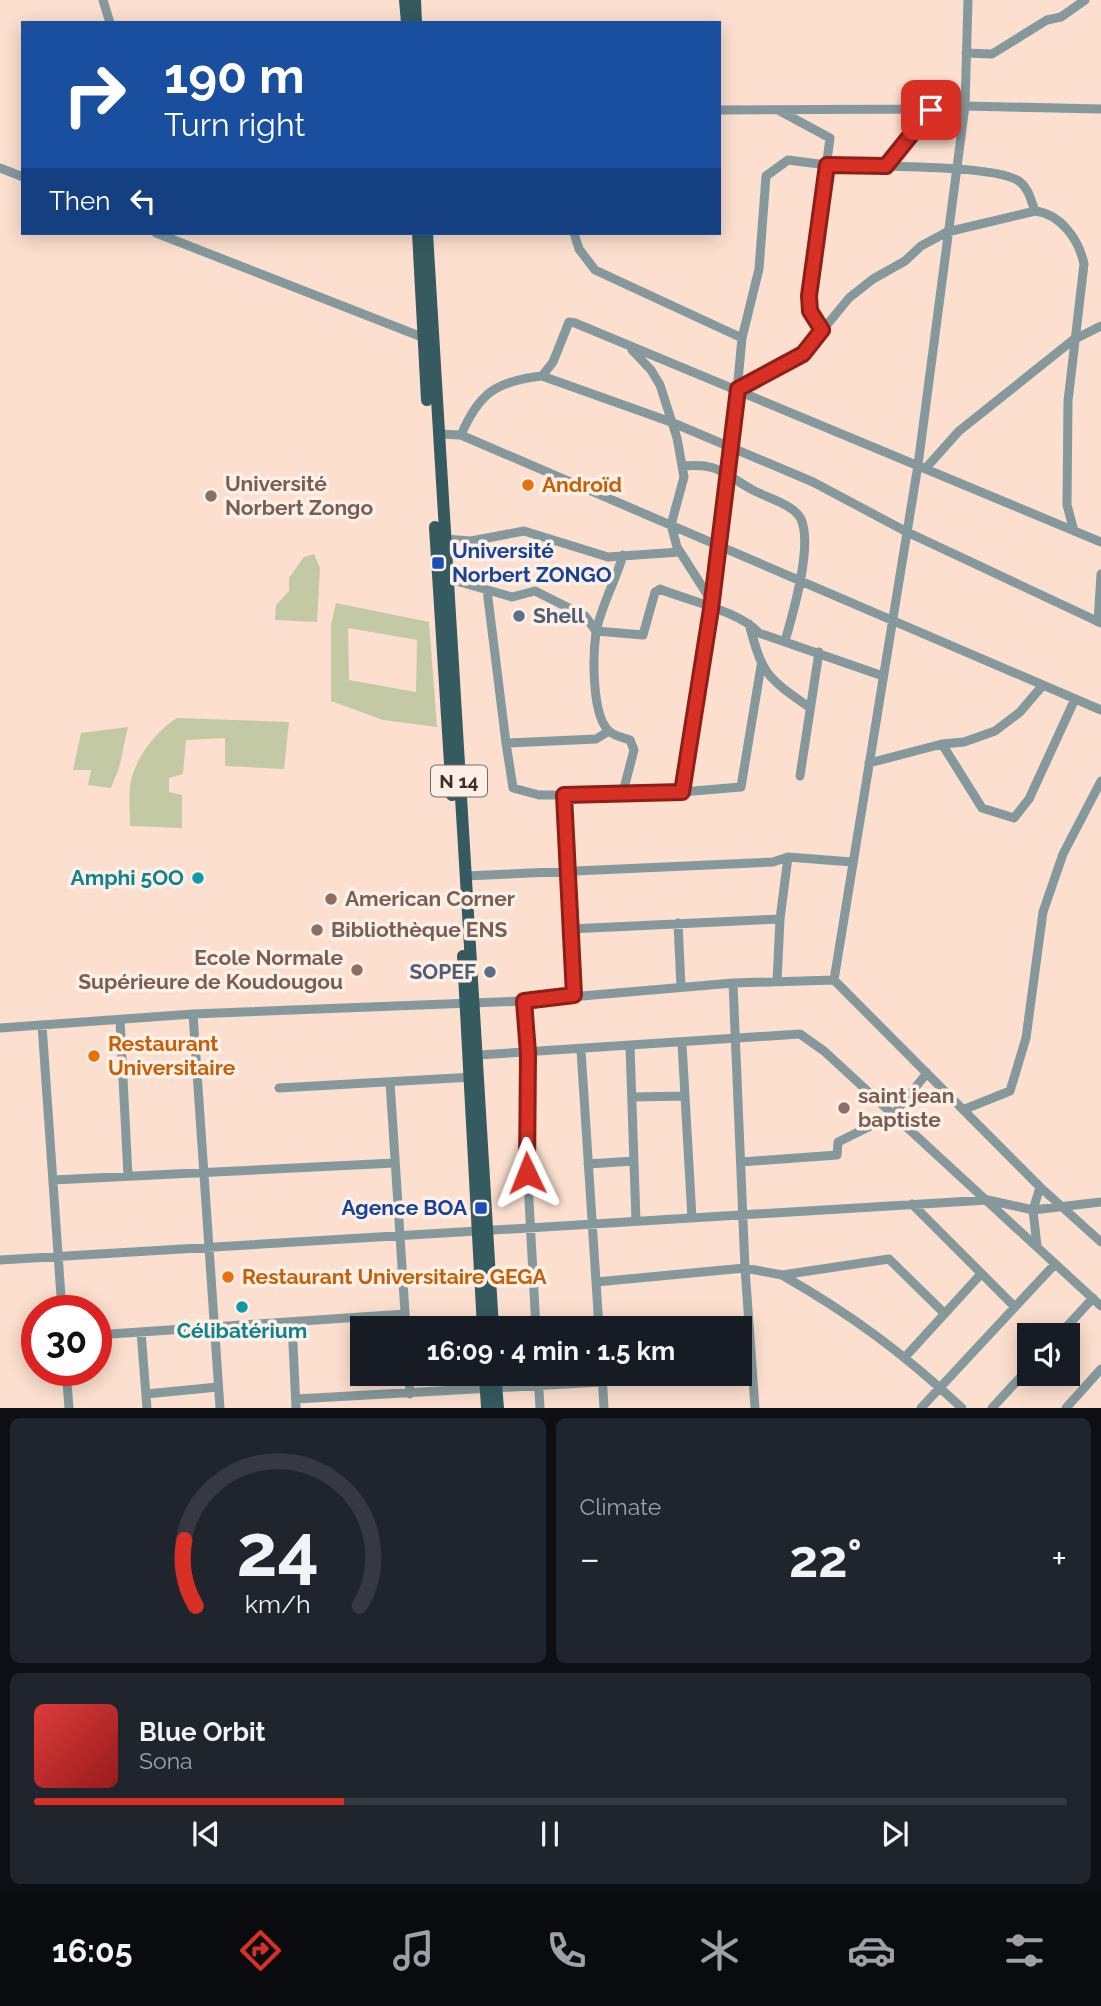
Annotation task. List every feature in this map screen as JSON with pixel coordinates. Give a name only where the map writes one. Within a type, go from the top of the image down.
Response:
[{"type":"main road","points":[[405,0],[407,21]]},
{"type":"main road","points":[[415,0],[416,21]]},
{"type":"main road","name":"N 14","points":[[418,235],[438,434],[465,876],[470,1003],[479,1055],[476,1077]]},
{"type":"main road","name":"N 14","points":[[427,235],[428,340],[476,1077],[483,1231],[482,1316]]},
{"type":"main road","name":"N 14","points":[[483,1231],[492,1316]]},
{"type":"main road","points":[[490,1386],[498,1408]]},
{"type":"main road","points":[[487,1408],[492,1386]]},
{"type":"street","points":[[103,0],[109,21]]},
{"type":"street","points":[[834,981],[907,532],[922,467],[947,232],[965,106],[968,0]]},
{"type":"street","points":[[966,53],[992,54],[1047,20],[1061,17],[1085,0]]},
{"type":"street","points":[[721,110],[931,110],[965,106],[1101,109]]},
{"type":"street","points":[[778,110],[831,138],[809,296],[810,311],[822,330]]},
{"type":"street","points":[[886,166],[931,110]]},
{"type":"street","points":[[682,792],[712,606],[729,477],[742,338],[759,269],[766,176],[788,160],[827,165],[994,173],[1017,179],[1026,187],[1035,211]]},
{"type":"street","points":[[0,168],[21,176]]},
{"type":"street","points":[[738,389],[803,354],[849,298],[873,279],[947,232],[1035,211],[1049,213],[1080,246],[1084,264],[1073,340],[1068,401],[1067,505],[1074,531]]},
{"type":"street","points":[[161,235],[428,340]]},
{"type":"street","points":[[575,235],[579,249],[595,270],[742,338]]},
{"type":"street","points":[[542,376],[552,362],[569,322],[738,389],[1101,542]]},
{"type":"street","points":[[922,467],[959,430],[1073,340],[1101,326]]},
{"type":"street","points":[[630,347],[651,370],[660,386],[684,477],[671,525],[680,552],[712,606]]},
{"type":"street","points":[[461,435],[482,396],[502,386],[542,376],[671,422],[813,482],[907,532],[1100,622],[1101,574]]},
{"type":"street","points":[[438,434],[461,435],[893,618],[1101,710]]},
{"type":"street","points":[[682,466],[715,466],[729,477],[791,509],[801,519],[804,542],[799,580],[785,641]]},
{"type":"street","points":[[444,539],[471,541],[524,531],[608,557],[680,552]]},
{"type":"street","points":[[623,555],[596,631],[596,701],[609,732],[630,740],[634,750],[623,792]]},
{"type":"street","points":[[446,578],[512,597],[535,591],[585,616],[596,631],[643,635],[655,592],[660,589],[734,614],[749,622],[759,633],[883,676]]},
{"type":"street","points":[[487,590],[513,788],[539,795],[682,792],[741,787],[761,666],[749,622]]},
{"type":"street","points":[[800,776],[819,652]]},
{"type":"street","points":[[761,666],[782,688],[809,706]]},
{"type":"street","points":[[869,764],[942,744],[964,742],[995,731],[1020,712],[1043,685]]},
{"type":"street","points":[[942,744],[982,808],[1014,818],[1029,799],[1075,699]]},
{"type":"street","points":[[506,743],[596,739],[609,732]]},
{"type":"street","points":[[965,1109],[1010,1090],[1026,1038],[1043,912],[1063,854],[1101,781]]},
{"type":"street","points":[[564,795],[574,995]]},
{"type":"street","points":[[465,876],[773,862],[788,857],[852,862]]},
{"type":"street","points":[[777,981],[779,919],[788,857]]},
{"type":"street","points":[[570,929],[779,919]]},
{"type":"street","points":[[678,923],[681,987]]},
{"type":"street","points":[[0,1028],[192,1014],[524,1001],[733,983],[834,981],[1040,1186],[1101,1242]]},
{"type":"street","points":[[733,983],[745,1268],[755,1408]]},
{"type":"street","points":[[524,1001],[528,1053],[526,1146],[535,1316]]},
{"type":"street","points":[[192,1014],[220,1408]]},
{"type":"street","points":[[120,1020],[128,1175]]},
{"type":"street","points":[[42,1025],[61,1295]]},
{"type":"street","points":[[479,1055],[736,1041],[800,1034],[824,1051],[1101,1306]]},
{"type":"street","points":[[682,1044],[692,1218]]},
{"type":"street","points":[[630,1047],[636,1221]]},
{"type":"street","points":[[581,1050],[598,1316]]},
{"type":"street","points":[[741,1163],[837,1155],[838,1142],[893,1115],[927,1073]]},
{"type":"street","points":[[279,1088],[476,1077]]},
{"type":"street","points":[[112,1334],[405,1314],[390,1082]]},
{"type":"street","points":[[632,1097],[685,1096]]},
{"type":"street","points":[[588,1164],[634,1161]]},
{"type":"street","points":[[53,1180],[396,1163]]},
{"type":"street","points":[[1037,1246],[1032,1210],[1040,1186]]},
{"type":"street","points":[[0,1260],[912,1204],[988,1200],[1032,1210],[1101,1202]]},
{"type":"street","points":[[912,1204],[1015,1307]]},
{"type":"street","points":[[596,1282],[745,1268],[782,1275],[889,1259],[944,1313]]},
{"type":"street","points":[[921,1408],[1055,1264]]},
{"type":"street","points":[[906,1356],[981,1274]]},
{"type":"street","points":[[782,1275],[852,1316],[906,1356],[962,1408]]},
{"type":"street","points":[[1070,1323],[1093,1298]]},
{"type":"street","points":[[292,1322],[296,1403],[539,1386],[540,1408]]},
{"type":"street","points":[[141,1332],[147,1408]]},
{"type":"street","points":[[1066,1408],[1101,1369]]},
{"type":"street","points":[[992,1408],[1017,1381]]},
{"type":"street","points":[[67,1386],[69,1408]]},
{"type":"street","points":[[410,1386],[410,1394]]},
{"type":"street","points":[[603,1386],[604,1408]]},
{"type":"street","points":[[146,1394],[218,1387]]},
{"type":"green space","points":[[314,554],[320,568],[317,622],[275,620],[276,605],[289,591],[289,578],[304,557]]},
{"type":"green space","points":[[336,603],[429,622],[437,727],[383,720],[331,701],[331,625]],"holes":[[[348,628],[417,640],[416,692],[349,680]]]},
{"type":"green space","points":[[177,718],[289,722],[284,769],[225,766],[225,738],[186,740],[183,774],[169,778],[169,792],[182,795],[182,828],[130,826],[130,786],[137,763],[155,737]]},
{"type":"green space","points":[[128,727],[119,768],[111,788],[88,785],[91,770],[73,770],[81,733]]},
{"type":"place","name":"Androïd","points":[[528,485]]},
{"type":"place","name":"Université Norbert Zongo","points":[[211,496]]},
{"type":"place","name":"Université Norbert ZONGO","points":[[438,563]]},
{"type":"place","name":"Shell","points":[[519,616]]},
{"type":"place","name":"Amphi 5OO","points":[[198,878]]},
{"type":"place","name":"American Corner","points":[[331,899]]},
{"type":"place","name":"Bibliothèque ENS","points":[[317,930]]},
{"type":"place","name":"Ecole Normale Supérieure de Koudougou","points":[[357,970]]},
{"type":"place","name":"SOPEF","points":[[490,972]]},
{"type":"place","name":"Restaurant Universitaire","points":[[94,1056]]},
{"type":"place","name":"saint jean baptiste","points":[[844,1108]]},
{"type":"place","name":"Agence BOA","points":[[481,1208]]},
{"type":"place","name":"Restaurant Universitaire GEGA","points":[[228,1277]]},
{"type":"place","name":"Célibatérium","points":[[242,1307]]},
{"type":"route","points":[[527,1173],[528,1053],[524,1001],[574,995],[564,795],[682,792],[711,609],[738,389],[803,354],[822,330],[810,311],[809,296],[827,165],[886,166],[931,110]]}]
